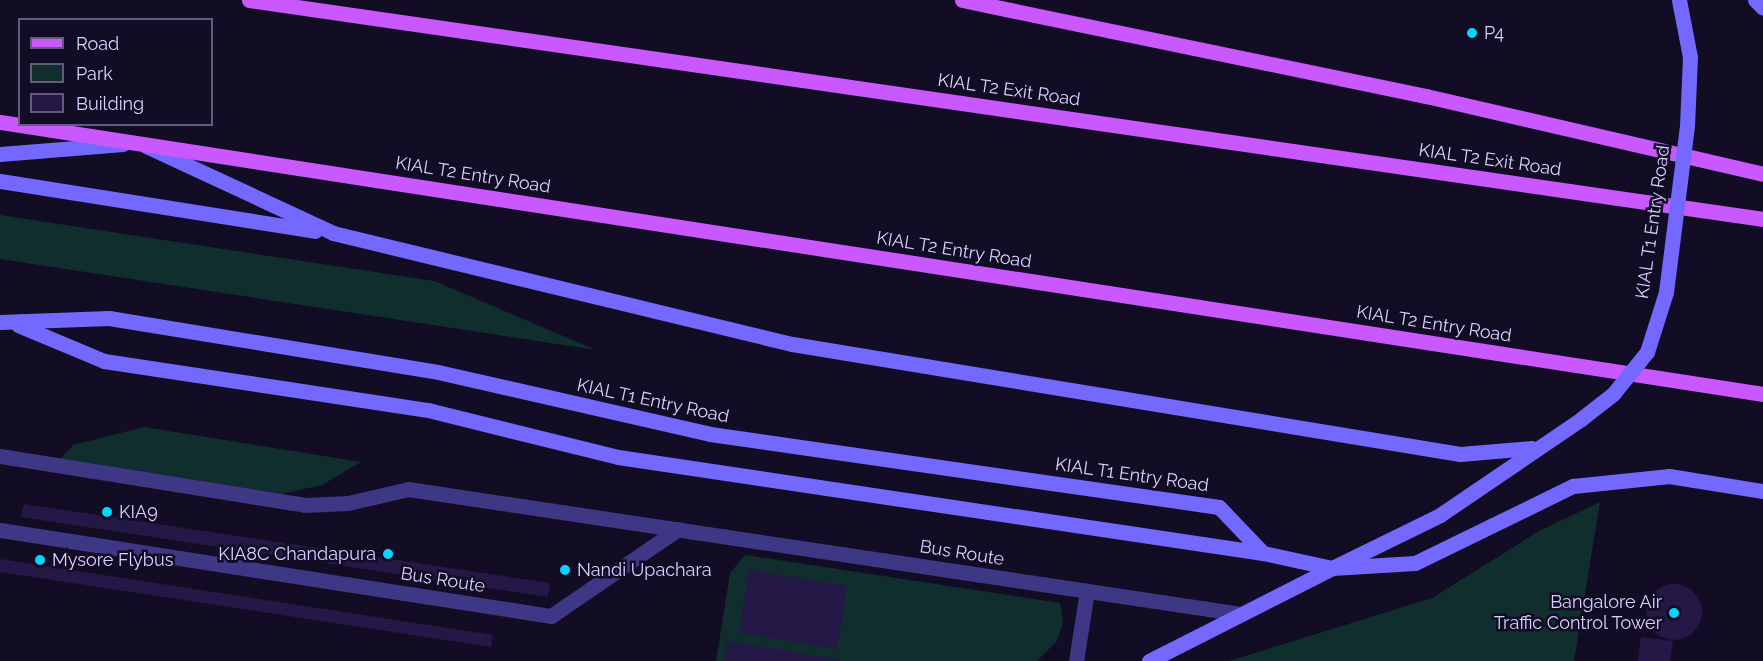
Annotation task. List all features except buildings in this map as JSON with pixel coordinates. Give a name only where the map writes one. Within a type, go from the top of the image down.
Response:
[{"type":"main road","name":"KIAL T2 Exit Road","points":[[249,0],[1763,219]]},
{"type":"main road","points":[[962,0],[1426,96],[1763,174]]},
{"type":"main road","name":"KIAL T1 Entry Road","points":[[1149,661],[1440,515],[1532,448],[1581,419],[1613,394],[1647,352],[1665,292],[1687,124],[1690,57],[1679,0]]},
{"type":"main road","points":[[1755,0],[1763,8]]},
{"type":"main road","name":"KIAL T2 Entry Road","points":[[0,122],[18,125]]},
{"type":"main road","name":"KIAL T2 Entry Road","points":[[26,126],[1763,394]]},
{"type":"main road","name":"KIAL T2 Entry Road","points":[[0,154],[138,143],[333,233],[792,344],[1460,454],[1532,448]]},
{"type":"main road","points":[[0,181],[333,233]]},
{"type":"main road","name":"KIAL T1 Entry Road","points":[[18,325],[109,318],[438,372],[710,434],[1219,507],[1263,553]]},
{"type":"main road","name":"KIAL T1 Entry Road","points":[[0,322],[18,325],[104,361],[428,410],[618,457],[1263,553],[1332,568],[1414,563],[1574,486],[1669,476],[1763,490]]},
{"type":"lane","name":"Bus Route","points":[[0,456],[305,505],[348,503],[408,489],[1241,614]]},
{"type":"lane","name":"Bus Route","points":[[0,530],[551,616],[678,529]]},
{"type":"lane","points":[[1076,661],[1087,591]]},
{"type":"green space","points":[[0,215],[434,281],[596,350],[0,259]]},
{"type":"green space","points":[[144,427],[361,462],[322,485],[281,494],[60,459],[73,445]]},
{"type":"green space","points":[[1600,502],[1574,661],[1229,661],[1432,598],[1539,531]]},
{"type":"green space","points":[[745,555],[1060,603],[1063,622],[1057,641],[1037,661],[716,661],[730,573]]},
{"type":"place","name":"P4","points":[[1472,33]]},
{"type":"place","name":"KIA9","points":[[107,512]]},
{"type":"place","name":"KIA8C Chandapura","points":[[388,554]]},
{"type":"place","name":"Mysore Flybus","points":[[40,560]]},
{"type":"place","name":"Nandi Upachara","points":[[565,570]]},
{"type":"place","name":"Bangalore Air Traffic Control Tower","points":[[1674,613]]}]
